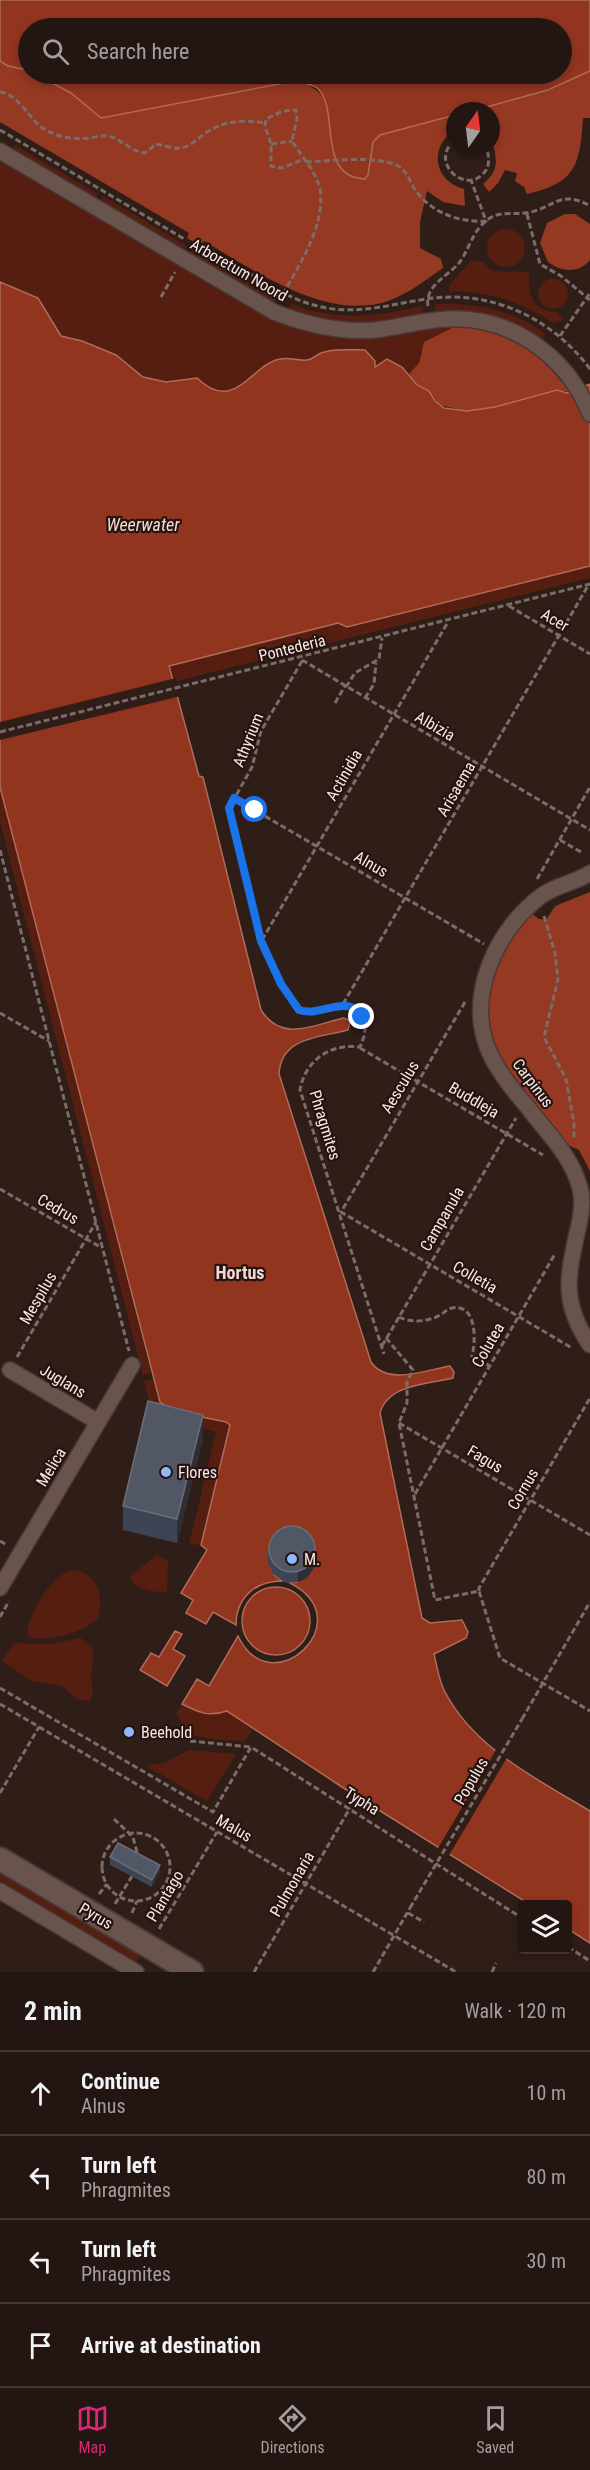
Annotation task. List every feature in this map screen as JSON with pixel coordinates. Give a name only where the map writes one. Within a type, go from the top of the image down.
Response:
[{"type":"street","name":"Arboretum Noord","points":[[0,151],[274,312],[306,325],[340,330],[376,330],[430,320],[465,319],[503,328],[539,347],[561,366],[581,394],[590,414]]},
{"type":"street","name":"Carpinus","points":[[584,1348],[567,1288],[580,1216],[581,1190],[562,1149],[525,1105],[488,1048],[482,1008],[485,980],[495,951],[512,924],[524,911],[555,887],[588,875]]},
{"type":"street","name":"Melica","points":[[0,1588],[132,1365]]},
{"type":"street","name":"Juglans","points":[[10,1370],[98,1422]]},
{"type":"street","name":"Pyrus","points":[[0,1859],[192,1972]]},
{"type":"street","name":"Pyrus","points":[[0,1891],[136,1972]]},
{"type":"path","points":[[0,92],[12,97],[34,120],[56,135],[78,140],[104,135],[115,138],[137,152],[145,153],[156,144],[180,148],[191,144],[209,130],[232,122],[247,120],[265,123]]},
{"type":"path","points":[[274,312],[306,252],[318,217],[320,190],[305,160],[292,141],[297,118],[296,110],[283,111],[266,119],[265,123],[271,144],[271,166],[282,168],[305,160],[391,163],[407,173],[418,194],[432,206],[466,222],[486,221]]},
{"type":"path","name":"Arboretum Noord","points":[[0,130],[179,233],[192,244],[207,250],[283,294],[317,306],[354,310],[388,308],[427,299],[472,298],[498,304],[524,313],[560,336],[590,369]]},
{"type":"path","points":[[271,144],[292,141]]},
{"type":"path","points":[[446,152],[445,163],[450,172],[457,178],[471,180],[484,172],[489,164],[488,156]]},
{"type":"path","points":[[471,180],[486,221]]},
{"type":"path","points":[[430,320],[427,299],[435,284],[458,264],[486,221],[499,213],[527,214],[563,199],[576,200],[590,206]]},
{"type":"path","points":[[527,214],[540,264],[561,276],[589,300]]},
{"type":"path","points":[[560,336],[589,300],[590,292]]},
{"type":"path","name":"Pontederia","points":[[0,732],[302,659],[590,584]]},
{"type":"path","name":"Arisaema","points":[[342,1005],[590,584]]},
{"type":"path","name":"Acer","points":[[508,606],[590,654]]},
{"type":"path","name":"Actinidia","points":[[261,941],[448,621]]},
{"type":"path","points":[[365,698],[374,684],[382,638]]},
{"type":"path","name":"Albizia","points":[[302,659],[590,830]]},
{"type":"path","name":"Athyrium","points":[[234,798],[252,767],[261,731],[302,659]]},
{"type":"path","points":[[335,703],[355,673],[376,663]]},
{"type":"path","points":[[524,911],[529,892],[590,787]]},
{"type":"path","points":[[234,798],[229,808],[261,941],[281,984],[299,1010],[316,1011],[342,1005],[358,1010],[366,1035],[360,1047]]},
{"type":"path","name":"Alnus","points":[[234,798],[495,951]]},
{"type":"path","points":[[560,840],[581,852]]},
{"type":"path","points":[[0,850],[132,1365]]},
{"type":"path","points":[[546,912],[543,918],[555,952],[558,979],[554,1000],[547,1016],[544,1037],[566,1078],[574,1124],[574,1146]]},
{"type":"path","name":"Aesculus","points":[[340,1212],[472,989],[485,980]]},
{"type":"path","points":[[0,1013],[49,1041]]},
{"type":"path","name":"Buddleja","points":[[360,1047],[546,1157]]},
{"type":"path","name":"Phragmites","points":[[360,1047],[338,1048],[317,1057],[300,1090],[384,1354]]},
{"type":"path","name":"Campanula","points":[[382,1346],[506,1133],[525,1105]]},
{"type":"path","name":"Cedrus","points":[[0,1189],[104,1249]]},
{"type":"path","name":"Colletia","points":[[340,1212],[519,1317],[584,1348]]},
{"type":"path","name":"Mespilus","points":[[10,1370],[96,1222]]},
{"type":"path","name":"Colutea","points":[[414,1496],[560,1246]]},
{"type":"path","points":[[399,1317],[416,1321],[439,1316],[453,1308],[461,1309],[469,1315],[473,1322],[475,1333],[472,1356],[490,1366]]},
{"type":"path","points":[[386,1338],[413,1370],[407,1382],[407,1403],[399,1423],[435,1600],[479,1591],[500,1658],[590,1711]]},
{"type":"path","name":"Cornus","points":[[479,1591],[590,1398]]},
{"type":"path","name":"Fagus","points":[[399,1423],[590,1535]]},
{"type":"path","name":"Populus","points":[[373,1972],[590,1602]]},
{"type":"path","name":"Malus","points":[[0,1688],[213,1812],[251,1747]]},
{"type":"path","name":"Malus","points":[[0,1704],[456,1972]]},
{"type":"path","points":[[0,1793],[39,1727]]},
{"type":"path","points":[[190,1741],[251,1747]]},
{"type":"path","name":"Typha","points":[[251,1747],[518,1915]]},
{"type":"path","name":"Pulmonaria","points":[[254,1972],[350,1808]]},
{"type":"path","points":[[114,1819],[131,1834],[138,1851],[137,1860]]},
{"type":"path","name":"Plantago","points":[[148,1947],[217,1832]]},
{"type":"path","points":[[131,1834],[149,1836],[159,1841],[170,1860],[171,1871],[161,1891],[141,1902],[119,1897],[104,1880],[104,1857],[117,1839],[131,1834]]},
{"type":"path","points":[[106,1921],[132,1876]]},
{"type":"path","points":[[409,1910],[424,1922]]},
{"type":"path","points":[[572,1950],[590,1961]]},
{"type":"path","points":[[492,1972],[496,1964]]},
{"type":"shaded area","points":[[0,61],[8,66],[18,68],[18,84],[54,84],[71,93],[101,118],[279,84],[308,85],[323,97],[327,105],[332,148],[368,175],[373,142],[380,135],[446,117],[446,137],[438,154],[438,163],[446,179],[464,189],[465,206],[443,202],[427,191],[420,222],[420,248],[441,259],[443,268],[395,298],[365,306],[341,305],[316,299],[268,278],[204,241],[201,246],[187,238],[189,233],[0,122]]},
{"type":"shaded area","points":[[590,71],[590,118],[583,118],[580,148],[572,170],[556,184],[527,194],[524,187],[515,181],[517,173],[505,170],[498,183],[489,192],[483,184],[495,169],[495,156],[500,156],[500,103],[549,90],[562,84],[572,84],[572,79]]},
{"type":"shaded area","points":[[15,145],[98,194],[94,200],[11,152]]},
{"type":"shaded area","points":[[0,160],[256,311],[308,331],[410,330],[458,325],[442,333],[420,353],[419,363],[409,374],[402,367],[375,368],[365,350],[341,350],[324,352],[309,360],[279,359],[259,369],[232,390],[222,391],[210,388],[197,378],[166,382],[143,377],[116,355],[82,341],[61,336],[26,292],[0,282]]},
{"type":"shaded area","points":[[103,196],[187,246],[184,252],[99,203]]},
{"type":"shaded area","points":[[565,214],[575,214],[590,224],[590,260],[580,268],[570,270],[559,268],[548,262],[540,243],[547,223]]},
{"type":"shaded area","points":[[506,229],[520,234],[525,248],[520,262],[506,267],[492,262],[487,248],[492,234]]},
{"type":"shaded area","points":[[192,249],[277,298],[273,305],[188,255]]},
{"type":"shaded area","points":[[472,260],[482,262],[493,271],[529,272],[529,287],[533,300],[548,311],[557,312],[564,320],[553,323],[529,309],[504,299],[477,293],[450,291],[449,285]]},
{"type":"shaded area","points":[[553,279],[564,283],[568,294],[564,305],[553,309],[542,305],[538,294],[542,283]]},
{"type":"shaded area","points":[[291,304],[340,315],[372,315],[422,306],[423,313],[378,322],[343,324],[287,311]]},
{"type":"shaded area","points":[[435,304],[465,304],[493,309],[520,319],[546,334],[541,341],[503,323],[477,314],[450,310],[435,311]]},
{"type":"shaded area","points":[[458,325],[494,334],[522,346],[546,364],[570,392],[556,390],[495,407],[467,411],[439,405],[429,391],[417,386],[409,374],[419,363],[424,342]]},
{"type":"shaded area","points":[[590,566],[590,578],[173,682],[169,666],[338,623],[347,627]]},
{"type":"shaded area","points":[[0,787],[151,1373],[143,1375],[0,822]]},
{"type":"shaded area","points":[[590,892],[590,1171],[579,1150],[565,1142],[552,1130],[506,1069],[495,1048],[488,1011],[494,976],[501,959],[531,913],[539,919],[546,920],[555,906]]},
{"type":"shaded area","points":[[153,1379],[160,1402],[173,1411],[226,1422],[230,1426],[201,1545],[189,1544],[216,1432],[153,1416],[144,1381]]},
{"type":"shaded area","points":[[157,1555],[168,1561],[167,1593],[140,1587],[132,1581],[130,1576]]},
{"type":"shaded area","points":[[71,1570],[87,1575],[97,1587],[100,1594],[100,1611],[97,1619],[84,1628],[65,1635],[45,1639],[29,1637],[27,1633],[29,1624],[42,1596],[56,1580]]},
{"type":"shaded area","points":[[81,1638],[94,1650],[91,1677],[93,1695],[89,1701],[78,1700],[62,1686],[31,1681],[2,1661],[14,1643],[50,1644]]},
{"type":"shaded area","points":[[182,1704],[204,1713],[227,1710],[254,1727],[245,1741],[191,1735],[176,1715]]},
{"type":"shaded area","points":[[189,1750],[236,1754],[207,1801],[146,1766],[164,1763]]},
{"type":"shaded area","points":[[0,1872],[141,1955],[137,1962],[0,1881]]},
{"type":"water","points":[[0,0],[590,0],[590,71],[572,79],[572,18],[18,18],[18,68],[0,61]]},
{"type":"water","points":[[54,84],[279,84],[101,118],[71,93]]},
{"type":"water","points":[[306,84],[561,84],[500,103],[446,102],[446,117],[380,135],[373,142],[368,175],[365,179],[350,175],[340,167],[334,155],[328,110],[317,88]]},
{"type":"water","name":"Weerwater","points":[[0,282],[38,298],[61,336],[82,341],[116,355],[143,377],[166,382],[197,378],[210,388],[222,391],[232,390],[260,369],[280,359],[309,360],[324,352],[335,350],[365,350],[375,361],[375,367],[387,359],[402,367],[417,385],[429,391],[435,401],[444,408],[467,411],[495,407],[557,390],[567,393],[590,384],[590,566],[347,627],[338,623],[169,666],[199,776],[203,777],[261,1010],[269,1020],[288,1029],[310,1027],[344,1018],[350,1021],[348,1030],[303,1041],[294,1046],[281,1062],[279,1074],[371,1362],[378,1369],[397,1375],[450,1366],[454,1372],[453,1378],[400,1391],[384,1403],[380,1413],[422,1618],[430,1623],[462,1620],[468,1632],[466,1638],[434,1654],[444,1690],[456,1711],[472,1729],[508,1760],[590,1811],[590,1943],[572,1932],[572,1900],[523,1900],[342,1787],[227,1711],[214,1714],[204,1713],[182,1704],[197,1679],[209,1686],[238,1636],[253,1655],[270,1662],[288,1660],[304,1650],[314,1634],[317,1617],[310,1599],[290,1583],[298,1582],[273,1574],[282,1581],[263,1584],[249,1593],[239,1607],[236,1625],[213,1612],[206,1624],[186,1613],[193,1600],[181,1593],[207,1550],[201,1545],[230,1425],[226,1422],[173,1411],[160,1402],[0,787]]},
{"type":"water","points":[[276,1587],[289,1590],[300,1597],[307,1608],[310,1621],[307,1634],[300,1645],[289,1652],[276,1655],[263,1652],[252,1645],[245,1634],[242,1621],[245,1608],[252,1597],[263,1590]]},
{"type":"water","points":[[175,1631],[182,1634],[173,1649],[185,1656],[167,1686],[140,1670],[151,1653],[159,1657]]},
{"type":"pier","points":[[176,678],[181,696],[0,740],[0,722]]},
{"type":"pier","points":[[497,1748],[508,1756],[448,1857],[437,1850]]},
{"type":"building","name":"Flores","points":[[148,1401],[203,1415],[177,1519],[123,1506]]},
{"type":"building","points":[[292,1526],[308,1533],[315,1549],[308,1565],[292,1572],[276,1565],[269,1549],[276,1533]]},
{"type":"building","points":[[118,1843],[160,1865],[152,1880],[110,1857]]},
{"type":"place","name":"Flores","points":[[166,1472]]},
{"type":"place","name":"M.","points":[[292,1559]]},
{"type":"place","name":"Beehold","points":[[129,1732]]},
{"type":"district","name":"Hortus","points":[[240,1272]]},
{"type":"route","points":[[255,810],[234,798],[229,808],[266,956],[281,984],[299,1010],[316,1011],[342,1005],[352,1006],[362,1017]]}]
